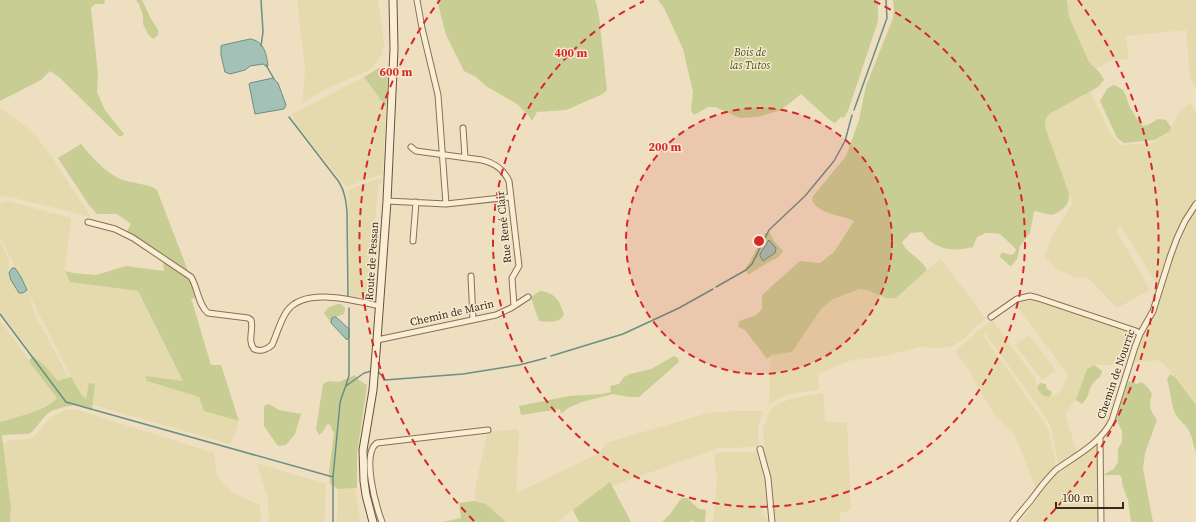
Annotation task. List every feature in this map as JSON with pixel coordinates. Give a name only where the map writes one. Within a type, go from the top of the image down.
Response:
[{"type":"main road","name":"Route de Pessan","points":[[373,522],[364,481],[363,450],[372,390],[377,340],[387,201],[394,49],[393,0]]},
{"type":"street","points":[[417,0],[438,95],[446,204]]},
{"type":"street","points":[[463,128],[465,157]]},
{"type":"street","name":"Rue René Clair","points":[[411,147],[416,151],[465,157],[489,162],[501,170],[509,181],[518,266],[512,278],[514,306]]},
{"type":"street","points":[[387,201],[446,204],[511,197]]},
{"type":"street","points":[[413,241],[416,202]]},
{"type":"street","name":"Chemin de Nourric","points":[[1014,522],[1051,474],[1100,438],[1108,428],[1112,420],[1140,334],[1153,311],[1177,238],[1185,221],[1196,204]]},
{"type":"street","points":[[88,222],[115,229],[132,238],[192,277],[204,310],[208,313],[248,318],[251,320],[250,342],[254,349],[262,351],[272,345],[288,310],[299,301],[318,297],[380,306]]},
{"type":"street","points":[[471,276],[473,320]]},
{"type":"street","points":[[991,317],[1017,299],[1030,296],[1136,331],[1140,334]]},
{"type":"street","name":"Chemin de Marin","points":[[377,340],[496,315],[528,297]]},
{"type":"street","points":[[382,522],[369,464],[374,445],[377,443],[488,430]]},
{"type":"street","points":[[1100,438],[1100,522]]},
{"type":"street","points":[[760,450],[768,478],[772,522]]},
{"type":"shaded area","points":[[297,0],[378,0],[384,44],[381,56],[373,67],[326,89],[302,103],[305,68]]},
{"type":"shaded area","points":[[1067,0],[1196,0],[1196,89],[1190,77],[1186,30],[1126,36],[1129,59],[1112,60],[1096,69],[1089,62],[1069,17]]},
{"type":"shaded area","points":[[364,77],[386,107],[383,174],[346,187],[296,124],[292,114]]},
{"type":"shaded area","points":[[1090,91],[1110,133],[1121,145],[1154,143],[1170,131],[1178,113],[1190,103],[1196,112],[1196,197],[1183,220],[1167,257],[1158,286],[1121,226],[1116,230],[1150,290],[1117,308],[1087,277],[1076,278],[1056,269],[1045,257],[1051,238],[1072,204],[1045,127],[1046,118],[1051,113]]},
{"type":"shaded area","points":[[0,108],[25,126],[38,139],[91,217],[10,197],[3,196],[0,198]]},
{"type":"shaded area","points":[[382,177],[382,183],[378,185],[369,296],[366,298],[350,295],[348,190]]},
{"type":"shaded area","points":[[8,201],[71,218],[65,271],[70,282],[138,291],[183,381],[147,381],[199,397],[204,411],[239,421],[236,432],[230,444],[93,405],[95,384],[87,400],[81,394],[0,237],[0,203]]},
{"type":"shaded area","points":[[1196,209],[1196,405],[1164,364],[1158,360],[1134,363],[1137,347],[1141,337],[1155,313],[1173,258]]},
{"type":"shaded area","points":[[0,241],[9,259],[9,273],[23,293],[27,290],[35,315],[69,378],[58,381],[45,366],[33,356],[0,312]]},
{"type":"shaded area","points":[[941,259],[986,318],[964,339],[952,346],[943,348],[920,347],[889,355],[849,361],[818,374],[819,390],[784,396],[769,405],[771,355],[792,352],[821,309],[833,299],[860,289],[867,290],[886,298],[896,298]]},
{"type":"shaded area","points":[[1033,300],[1131,331],[1134,335],[1131,346],[1121,363],[1094,365],[1087,369],[1076,400],[1065,413],[1077,453],[1058,464],[1051,427],[1046,418],[986,334],[983,335],[1043,420],[1049,431],[1056,465],[1036,489],[1014,433],[996,417],[976,384],[972,374],[955,351],[992,320],[1035,378],[1039,392],[1050,397],[1060,392],[1068,375],[1015,304]]},
{"type":"shaded area","points":[[0,320],[57,398],[30,413],[0,422]]},
{"type":"shaded area","points":[[1029,335],[1056,371],[1042,380],[1015,345]]},
{"type":"shaded area","points":[[823,393],[825,421],[847,423],[851,510],[840,513],[840,522],[776,522],[771,479],[762,450],[764,443],[763,428],[773,407],[777,404],[794,398]]},
{"type":"shaded area","points":[[75,409],[214,453],[217,474],[222,483],[232,492],[260,505],[261,522],[10,522],[11,509],[3,444],[9,440],[29,439],[34,437],[53,416],[66,410]]},
{"type":"shaded area","points":[[763,411],[758,426],[759,443],[757,447],[719,448],[612,486],[610,482],[557,522],[506,522],[486,504],[474,501],[476,483],[488,432],[517,429],[519,435],[516,493],[600,453],[604,446],[609,442],[709,413]]},
{"type":"shaded area","points":[[1094,445],[1097,445],[1098,522],[1021,522],[1058,471]]},
{"type":"shaded area","points":[[720,452],[756,452],[765,478],[767,505],[762,506],[763,515],[770,522],[713,522],[717,479],[714,455]]},
{"type":"shaded area","points":[[257,463],[326,484],[325,522],[269,522],[268,500]]},
{"type":"shaded area","points":[[355,488],[361,522],[337,522],[338,489]]},
{"type":"green space","points":[[0,0],[105,0],[104,4],[95,4],[91,8],[98,74],[97,92],[105,110],[124,134],[120,137],[59,77],[50,71],[41,80],[0,101]]},
{"type":"green space","points":[[136,0],[142,0],[158,30],[158,35],[153,39],[148,34],[143,24],[143,16]]},
{"type":"green space","points":[[437,0],[595,0],[599,16],[607,90],[603,94],[566,110],[537,112],[532,121],[517,104],[486,86],[476,77],[464,71],[446,35]]},
{"type":"green space","name":"Bois de las Tutos","points":[[658,0],[874,0],[878,5],[878,21],[848,111],[844,118],[841,117],[835,123],[801,94],[781,110],[758,117],[740,118],[715,107],[708,107],[694,115],[691,111],[693,92],[683,49],[664,8]]},
{"type":"green space","points":[[893,0],[1067,0],[1069,17],[1089,62],[1101,74],[1104,80],[1098,87],[1051,113],[1046,118],[1045,127],[1069,193],[1067,204],[1065,207],[1052,215],[1034,211],[1030,233],[1020,246],[1017,259],[1010,266],[1000,257],[1001,253],[1012,255],[1016,249],[1000,234],[986,233],[977,237],[973,247],[951,249],[940,247],[928,239],[922,232],[911,233],[902,242],[903,245],[923,264],[927,270],[896,298],[886,298],[867,290],[860,289],[833,299],[821,309],[792,352],[772,355],[767,359],[745,330],[738,327],[739,321],[756,315],[762,309],[762,295],[800,261],[820,263],[834,252],[854,221],[824,211],[815,205],[812,200],[813,196],[846,156],[859,120],[866,86],[893,18]]},
{"type":"green space","points":[[379,68],[388,68],[386,107],[364,77]]},
{"type":"green space","points":[[1113,85],[1125,93],[1130,107],[1143,126],[1148,125],[1158,119],[1166,120],[1171,127],[1170,131],[1155,140],[1124,143],[1117,138],[1100,101],[1107,89]]},
{"type":"green space","points":[[81,144],[107,171],[113,175],[123,180],[149,186],[157,190],[188,271],[127,231],[131,224],[117,214],[97,214],[89,205],[58,158]]},
{"type":"green space","points":[[765,233],[770,233],[774,241],[783,251],[777,258],[748,275],[745,268]]},
{"type":"green space","points":[[163,260],[188,277],[192,282],[197,299],[191,298],[211,365],[221,365],[239,421],[204,411],[199,397],[147,381],[145,376],[183,381],[138,291],[70,282],[65,271],[96,275],[126,266],[164,271]]},
{"type":"green space","points":[[540,291],[550,293],[558,301],[564,314],[557,321],[539,321],[531,298]]},
{"type":"green space","points":[[341,304],[345,308],[344,314],[332,318],[331,323],[324,313],[328,308]]},
{"type":"green space","points":[[33,356],[45,366],[58,381],[71,377],[81,394],[86,399],[89,383],[95,384],[92,410],[75,405],[64,407],[51,411],[32,432],[28,434],[2,435],[11,509],[10,522],[0,522],[0,422],[22,416],[47,406],[57,398],[30,363],[29,360]]},
{"type":"green space","points":[[674,356],[678,358],[679,362],[639,397],[613,394],[582,402],[568,408],[561,414],[560,409],[521,415],[519,406],[569,396],[611,392],[610,386],[619,384],[624,377],[651,369]]},
{"type":"green space","points":[[1094,365],[1102,371],[1100,377],[1091,386],[1087,397],[1082,404],[1076,400],[1087,369]]},
{"type":"green space","points":[[1170,374],[1175,377],[1196,405],[1196,452],[1189,430],[1176,416],[1167,379]]},
{"type":"green space","points":[[355,375],[360,381],[367,385],[357,454],[357,489],[338,489],[330,484],[329,471],[334,433],[328,424],[319,435],[316,429],[323,384],[329,381],[339,382]]},
{"type":"green space","points":[[1129,381],[1137,384],[1141,382],[1150,390],[1152,394],[1150,408],[1157,420],[1145,453],[1143,469],[1153,522],[1131,522],[1128,500],[1120,475],[1103,475],[1114,469],[1118,462],[1118,449],[1122,442],[1122,431],[1116,419]]},
{"type":"green space","points":[[1040,383],[1046,384],[1046,388],[1052,392],[1050,397],[1039,391],[1037,387]]},
{"type":"green space","points":[[269,404],[279,410],[301,414],[295,434],[286,445],[278,446],[264,426],[264,406]]},
{"type":"green space","points":[[610,482],[631,522],[579,522],[573,510]]},
{"type":"green space","points":[[683,498],[687,498],[699,509],[706,510],[705,522],[694,522],[691,520],[690,522],[662,522]]},
{"type":"green space","points":[[474,501],[486,504],[506,522],[442,522],[461,518],[459,503]]},
{"type":"water","points":[[250,39],[255,40],[264,48],[268,65],[267,67],[263,64],[250,66],[245,70],[230,74],[225,72],[221,55],[221,46]]},
{"type":"water","points":[[273,78],[278,83],[286,105],[284,109],[255,114],[249,84]]},
{"type":"water","points":[[769,240],[776,248],[775,253],[763,261],[760,254]]},
{"type":"water","points":[[12,268],[15,268],[27,290],[23,293],[19,293],[11,280],[9,273]]},
{"type":"water","points":[[336,317],[349,329],[349,337],[347,340],[331,323],[332,318]]},
{"type":"waterway","points":[[261,0],[263,32],[261,46]]},
{"type":"waterway","points":[[854,110],[887,18],[886,0]]},
{"type":"waterway","points":[[266,65],[274,79]]},
{"type":"waterway","points":[[716,287],[746,270],[752,264],[769,230],[805,196],[834,161],[845,141],[852,115]]},
{"type":"waterway","points":[[289,117],[339,182],[344,193],[347,212],[348,297]]},
{"type":"waterway","points":[[551,356],[623,334],[679,308],[713,289]]},
{"type":"waterway","points":[[333,522],[333,477],[340,403],[349,375],[349,308]]},
{"type":"waterway","points":[[0,314],[66,402],[333,477]]},
{"type":"waterway","points":[[378,371],[385,380],[463,374],[519,365],[546,358]]},
{"type":"waterway","points":[[346,386],[364,373],[372,371]]}]
